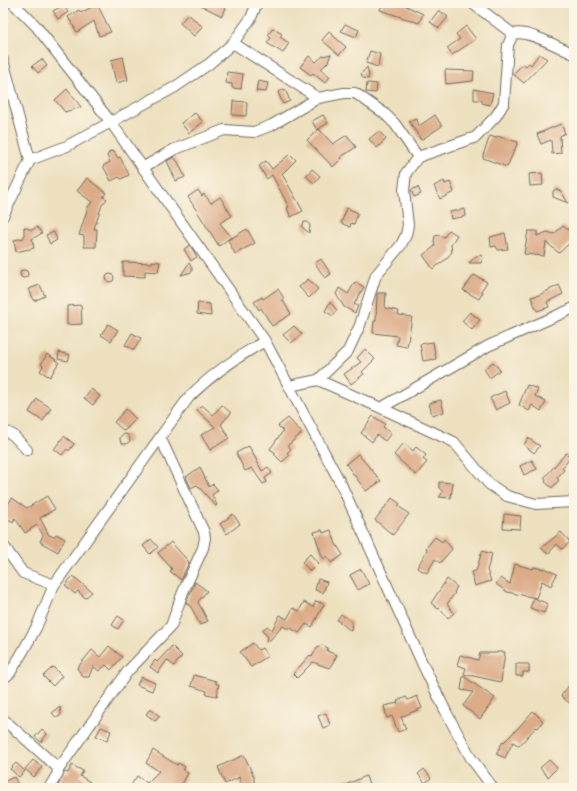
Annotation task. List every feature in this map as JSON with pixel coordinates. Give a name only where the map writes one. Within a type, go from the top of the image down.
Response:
[{"type":"street","points":[[13,3],[36,26],[110,121],[144,167],[265,341],[341,484],[423,665],[447,714],[471,758],[493,788]]},
{"type":"street","points":[[30,160],[67,146],[110,121],[175,87],[209,64],[233,43],[251,18],[257,3]]},
{"type":"street","points":[[472,3],[513,34]]},
{"type":"street","points":[[289,386],[318,380],[348,351],[360,325],[376,274],[401,246],[406,235],[408,225],[404,190],[406,172],[418,157],[476,137],[496,116],[504,102],[508,45],[513,34],[518,32],[527,34],[574,54]]},
{"type":"street","points":[[233,43],[318,98]]},
{"type":"street","points":[[3,60],[30,160],[3,216]]},
{"type":"street","points":[[144,167],[173,150],[224,130],[254,132],[272,125],[318,98],[344,92],[355,93],[384,113],[395,124],[418,157]]},
{"type":"street","points":[[381,408],[488,346],[574,308]]},
{"type":"street","points":[[3,679],[10,673],[26,647],[54,585],[189,397],[205,380],[237,357],[265,341]]},
{"type":"street","points":[[318,380],[454,442],[489,484],[507,496],[536,504],[574,502]]},
{"type":"street","points":[[3,430],[13,435],[27,450]]},
{"type":"street","points":[[49,788],[58,770],[128,671],[171,626],[183,592],[203,548],[205,538],[204,532],[160,437]]},
{"type":"street","points":[[3,545],[26,576],[54,585]]},
{"type":"street","points":[[3,719],[54,763],[58,770]]},
{"type":"building","points":[[196,3],[216,3],[226,8],[222,16]]},
{"type":"building","points":[[383,3],[400,3],[423,14],[419,23],[380,10]]},
{"type":"building","points":[[97,4],[111,32],[99,36],[94,21],[77,32],[68,17],[79,10],[81,13]]},
{"type":"building","points":[[63,5],[68,12],[58,19],[53,11]]},
{"type":"building","points":[[439,10],[448,17],[439,28],[430,22]]},
{"type":"building","points":[[188,14],[203,27],[194,36],[180,23]]},
{"type":"building","points":[[345,24],[359,30],[356,37],[341,31]]},
{"type":"building","points":[[466,26],[476,39],[452,55],[447,48],[460,39],[456,34]]},
{"type":"building","points":[[273,28],[282,34],[280,37],[289,43],[283,53],[267,43],[271,38],[268,35]]},
{"type":"building","points":[[329,32],[346,47],[339,55],[322,40]]},
{"type":"building","points":[[370,51],[380,54],[378,67],[366,63]]},
{"type":"building","points":[[331,54],[328,62],[321,69],[330,77],[325,83],[313,73],[311,75],[300,67],[309,56],[316,62],[323,56]]},
{"type":"building","points":[[539,54],[547,59],[524,83],[513,74],[523,64],[526,66],[529,63],[531,65]]},
{"type":"building","points":[[123,57],[128,80],[116,83],[111,60]]},
{"type":"building","points":[[42,59],[47,66],[38,73],[32,66]]},
{"type":"building","points":[[367,67],[369,75],[368,79],[363,78],[361,74]]},
{"type":"building","points":[[445,70],[474,71],[473,81],[446,84]]},
{"type":"building","points":[[227,72],[243,74],[241,89],[232,88],[232,84],[226,83]]},
{"type":"building","points":[[258,81],[268,83],[266,92],[256,91]]},
{"type":"building","points":[[367,83],[377,84],[376,93],[366,92]]},
{"type":"building","points":[[67,89],[81,107],[65,112],[55,100]]},
{"type":"building","points":[[285,89],[290,101],[283,104],[278,92]]},
{"type":"building","points":[[474,89],[493,93],[490,105],[482,103],[482,100],[474,100]]},
{"type":"building","points":[[233,101],[247,102],[246,116],[232,115]]},
{"type":"building","points":[[195,113],[203,122],[189,133],[181,123]]},
{"type":"building","points":[[323,115],[328,123],[317,130],[312,121]]},
{"type":"building","points":[[435,115],[442,126],[421,140],[409,121],[417,119],[419,126]]},
{"type":"building","points":[[561,124],[565,133],[560,136],[561,153],[552,154],[551,140],[541,144],[537,134]]},
{"type":"building","points":[[319,129],[333,144],[347,135],[356,147],[341,157],[342,158],[333,167],[307,140]]},
{"type":"building","points":[[379,131],[386,139],[377,148],[369,139]]},
{"type":"building","points":[[490,136],[496,138],[497,136],[518,142],[507,167],[483,158]]},
{"type":"building","points":[[110,151],[114,152],[118,158],[120,157],[129,175],[121,179],[119,177],[111,181],[103,166],[110,162],[107,156]]},
{"type":"building","points":[[290,154],[296,160],[282,174],[303,211],[291,217],[287,208],[289,207],[272,175],[267,179],[259,166],[266,161],[272,169]]},
{"type":"building","points":[[174,157],[185,177],[176,181],[167,161]]},
{"type":"building","points":[[312,169],[320,176],[314,183],[306,176]]},
{"type":"building","points":[[542,173],[543,185],[530,186],[529,174]]},
{"type":"building","points":[[87,178],[106,193],[103,197],[107,199],[102,205],[94,229],[97,229],[96,247],[84,247],[84,236],[79,235],[88,207],[92,202],[77,191]]},
{"type":"building","points":[[444,181],[445,184],[450,182],[454,192],[440,199],[434,186]]},
{"type":"building","points":[[418,187],[421,194],[414,197],[411,190]]},
{"type":"building","points":[[556,189],[561,191],[568,203],[553,197],[553,191]]},
{"type":"building","points":[[198,190],[202,196],[204,194],[211,203],[220,197],[232,216],[220,223],[231,237],[219,246],[188,197]]},
{"type":"building","points":[[347,208],[358,213],[354,224],[351,223],[350,227],[341,223]]},
{"type":"building","points":[[465,209],[466,216],[451,219],[450,212]]},
{"type":"building","points":[[304,222],[308,222],[310,226],[309,233],[302,227]]},
{"type":"building","points":[[563,226],[574,234],[574,246],[571,242],[559,253],[546,242],[544,256],[524,254],[528,231],[537,231],[537,236],[547,232],[554,234]]},
{"type":"building","points":[[24,227],[32,230],[37,227],[42,233],[32,239],[34,248],[16,252],[14,240],[24,238]]},
{"type":"building","points":[[247,229],[255,243],[235,254],[228,240]]},
{"type":"building","points":[[449,230],[457,235],[451,245],[452,252],[446,259],[433,269],[423,255],[435,246],[435,236],[439,235],[444,237]]},
{"type":"building","points":[[54,232],[57,240],[50,244],[46,235]]},
{"type":"building","points":[[505,233],[508,249],[498,250],[496,246],[491,247],[490,237]]},
{"type":"building","points":[[190,245],[197,257],[191,261],[184,249]]},
{"type":"building","points":[[481,255],[483,258],[481,263],[469,263],[476,256]]},
{"type":"building","points":[[321,259],[331,274],[325,278],[315,263]]},
{"type":"building","points":[[152,261],[160,262],[158,272],[145,271],[145,277],[123,276],[123,262],[152,263]]},
{"type":"building","points":[[189,263],[192,268],[192,272],[181,275]]},
{"type":"building","points":[[24,270],[27,271],[27,277],[24,278],[21,277],[20,274],[21,271]]},
{"type":"building","points":[[110,274],[113,275],[113,281],[110,282],[107,281],[106,278],[107,275]]},
{"type":"building","points":[[474,275],[487,282],[481,291],[483,292],[479,299],[463,290]]},
{"type":"building","points":[[308,279],[318,289],[309,298],[299,287]]},
{"type":"building","points":[[355,282],[364,287],[354,304],[358,306],[355,313],[344,307],[336,294],[339,288],[348,294]]},
{"type":"building","points":[[40,285],[45,296],[34,301],[29,289]]},
{"type":"building","points":[[559,285],[563,294],[547,302],[549,307],[537,311],[531,297],[539,295]]},
{"type":"building","points":[[278,289],[291,314],[272,326],[261,308],[259,310],[254,302],[262,297],[263,299]]},
{"type":"building","points":[[377,293],[386,293],[385,308],[399,311],[398,315],[412,317],[407,347],[396,345],[398,336],[373,333],[374,321],[376,321]]},
{"type":"building","points":[[330,302],[337,310],[333,316],[325,311]]},
{"type":"building","points":[[198,303],[210,304],[211,316],[197,314]]},
{"type":"building","points":[[81,305],[82,324],[67,325],[67,306]]},
{"type":"building","points":[[470,312],[480,320],[472,330],[462,321]]},
{"type":"building","points":[[108,324],[118,330],[111,341],[101,335]]},
{"type":"building","points":[[294,326],[302,334],[291,343],[283,335]]},
{"type":"building","points":[[132,333],[141,338],[134,350],[125,345]]},
{"type":"building","points":[[433,342],[436,359],[423,361],[420,344]]},
{"type":"building","points":[[365,349],[375,359],[362,372],[364,374],[351,384],[344,374],[361,362],[357,358]]},
{"type":"building","points":[[59,352],[70,355],[68,361],[58,359]]},
{"type":"building","points":[[47,354],[59,362],[50,377],[40,371],[43,366],[41,364]]},
{"type":"building","points":[[493,362],[500,370],[490,378],[484,369]]},
{"type":"building","points":[[527,385],[538,389],[535,396],[546,402],[541,411],[532,405],[529,411],[519,405]]},
{"type":"building","points":[[91,389],[100,396],[93,405],[84,398]]},
{"type":"building","points":[[505,391],[510,403],[496,410],[490,398]]},
{"type":"building","points":[[37,399],[51,408],[43,421],[29,412]]},
{"type":"building","points":[[441,400],[444,412],[432,415],[429,403]]},
{"type":"building","points":[[202,405],[213,415],[222,405],[231,413],[221,424],[229,438],[210,450],[201,435],[215,427],[197,410]]},
{"type":"building","points":[[126,409],[136,419],[124,431],[114,422]]},
{"type":"building","points":[[373,416],[385,424],[383,427],[391,433],[385,441],[377,435],[372,442],[361,433]]},
{"type":"building","points":[[288,418],[302,433],[288,445],[291,449],[287,453],[290,455],[282,462],[274,454],[276,453],[270,449],[283,431],[278,426]]},
{"type":"building","points":[[125,434],[130,439],[125,444],[120,439]]},
{"type":"building","points":[[64,436],[74,444],[69,451],[67,449],[62,455],[54,449]]},
{"type":"building","points":[[528,438],[540,446],[534,453],[524,445]]},
{"type":"building","points":[[404,443],[413,451],[416,447],[426,455],[423,459],[427,462],[416,475],[394,455]]},
{"type":"building","points":[[249,446],[262,471],[268,467],[272,473],[265,478],[267,482],[263,484],[252,468],[245,471],[236,453]]},
{"type":"building","points":[[566,453],[571,457],[562,468],[564,470],[557,478],[559,480],[552,488],[545,482],[546,480],[544,478]]},
{"type":"building","points":[[358,454],[381,481],[366,491],[346,464]]},
{"type":"building","points":[[532,460],[537,469],[524,475],[520,466]]},
{"type":"building","points":[[200,467],[209,487],[213,484],[218,490],[212,495],[217,505],[216,506],[197,485],[191,488],[186,477]]},
{"type":"building","points":[[439,482],[453,483],[451,498],[439,497],[443,492],[439,488]]},
{"type":"building","points":[[47,496],[55,509],[40,518],[49,535],[54,537],[56,534],[65,539],[58,552],[40,542],[43,535],[37,525],[25,533],[15,518],[13,522],[3,516],[3,512],[12,498],[27,508]]},
{"type":"building","points":[[392,498],[400,504],[398,506],[409,514],[393,535],[375,520]]},
{"type":"building","points":[[233,514],[240,524],[227,534],[220,524]]},
{"type":"building","points":[[504,514],[521,516],[520,529],[503,528]]},
{"type":"building","points":[[322,530],[323,533],[331,530],[336,544],[343,555],[331,563],[327,556],[323,559],[314,532]]},
{"type":"building","points":[[561,532],[570,542],[562,549],[557,544],[548,554],[541,548]]},
{"type":"building","points":[[435,537],[442,542],[444,539],[452,549],[440,563],[435,559],[427,573],[417,568],[427,550],[426,548]]},
{"type":"building","points":[[151,539],[158,547],[150,554],[143,546]]},
{"type":"building","points":[[171,542],[189,562],[181,580],[170,571],[172,569],[158,553]]},
{"type":"building","points":[[482,551],[492,554],[487,570],[491,581],[475,586],[471,572],[476,571]]},
{"type":"building","points":[[310,554],[318,563],[310,571],[302,562]]},
{"type":"building","points":[[515,564],[533,569],[534,567],[544,568],[557,574],[551,586],[542,581],[536,598],[507,592],[496,584],[501,578],[510,584]]},
{"type":"building","points":[[361,569],[369,584],[358,590],[350,575]]},
{"type":"building","points":[[73,576],[92,592],[85,598],[78,591],[75,594],[65,585]]},
{"type":"building","points":[[318,579],[327,582],[323,593],[315,590]]},
{"type":"building","points":[[447,579],[457,587],[454,592],[455,593],[447,604],[454,613],[448,618],[439,608],[438,609],[431,603]]},
{"type":"building","points":[[195,582],[207,591],[198,602],[208,621],[200,625],[191,607],[186,603]]},
{"type":"building","points":[[534,598],[548,604],[544,613],[530,608]]},
{"type":"building","points":[[316,601],[324,604],[312,627],[306,624],[299,633],[289,627],[288,629],[283,626],[268,642],[266,640],[268,637],[262,631],[267,626],[272,630],[280,615],[287,619],[293,608],[299,611],[304,602],[313,607]]},
{"type":"building","points":[[341,614],[352,622],[351,631],[337,620]]},
{"type":"building","points":[[118,616],[124,620],[118,629],[112,625]]},
{"type":"building","points":[[253,643],[258,650],[262,648],[268,656],[251,667],[240,652]]},
{"type":"building","points":[[322,645],[328,648],[327,651],[337,655],[329,668],[313,662],[297,678],[293,674],[310,655],[312,657],[317,647]]},
{"type":"building","points":[[109,646],[122,657],[111,670],[106,665],[99,671],[93,666],[89,677],[83,677],[77,668],[92,650],[100,657]]},
{"type":"building","points":[[172,646],[182,656],[174,666],[167,660],[158,673],[150,667],[155,660],[157,662]]},
{"type":"building","points":[[505,652],[501,682],[464,674],[466,668],[457,665],[460,655],[478,660],[480,653]]},
{"type":"building","points":[[516,664],[529,664],[529,672],[523,672],[523,676],[516,676]]},
{"type":"building","points":[[53,667],[62,676],[53,686],[43,676]]},
{"type":"building","points":[[194,675],[216,681],[216,684],[219,684],[217,696],[206,694],[207,691],[191,686]]},
{"type":"building","points":[[463,676],[495,698],[480,719],[463,706],[473,692],[461,690]]},
{"type":"building","points":[[141,677],[155,683],[152,691],[137,685]]},
{"type":"building","points":[[574,679],[574,707],[561,696]]},
{"type":"building","points":[[417,696],[422,708],[401,717],[406,729],[398,732],[392,716],[387,718],[384,706],[398,703],[397,701],[406,697],[408,700]]},
{"type":"building","points":[[60,707],[61,714],[59,717],[56,717],[52,713]]},
{"type":"building","points":[[150,709],[160,716],[155,721],[146,714]]},
{"type":"building","points":[[533,711],[543,721],[538,728],[536,727],[519,746],[513,742],[505,758],[496,754],[503,741],[504,742],[519,727]]},
{"type":"building","points":[[326,713],[330,725],[323,728],[318,716]]},
{"type":"building","points":[[101,727],[111,731],[107,741],[96,736]]},
{"type":"building","points":[[42,729],[47,734],[41,742],[35,737]]},
{"type":"building","points":[[153,750],[177,765],[178,763],[185,767],[183,770],[188,773],[180,788],[129,788],[137,776],[147,783],[159,771],[146,763]]},
{"type":"building","points":[[244,755],[254,777],[254,787],[240,787],[240,777],[225,784],[218,767]]},
{"type":"building","points":[[33,760],[42,767],[34,777],[25,769]]},
{"type":"building","points":[[549,760],[557,768],[548,777],[540,768]]},
{"type":"building","points":[[16,763],[25,771],[19,777],[10,769]]},
{"type":"building","points":[[72,765],[83,771],[80,776],[90,782],[87,788],[57,788],[64,772],[68,773]]},
{"type":"building","points":[[424,769],[431,778],[425,783],[418,774]]},
{"type":"building","points":[[366,776],[370,788],[338,788]]},
{"type":"building","points":[[14,777],[20,788],[3,788],[3,782]]}]
